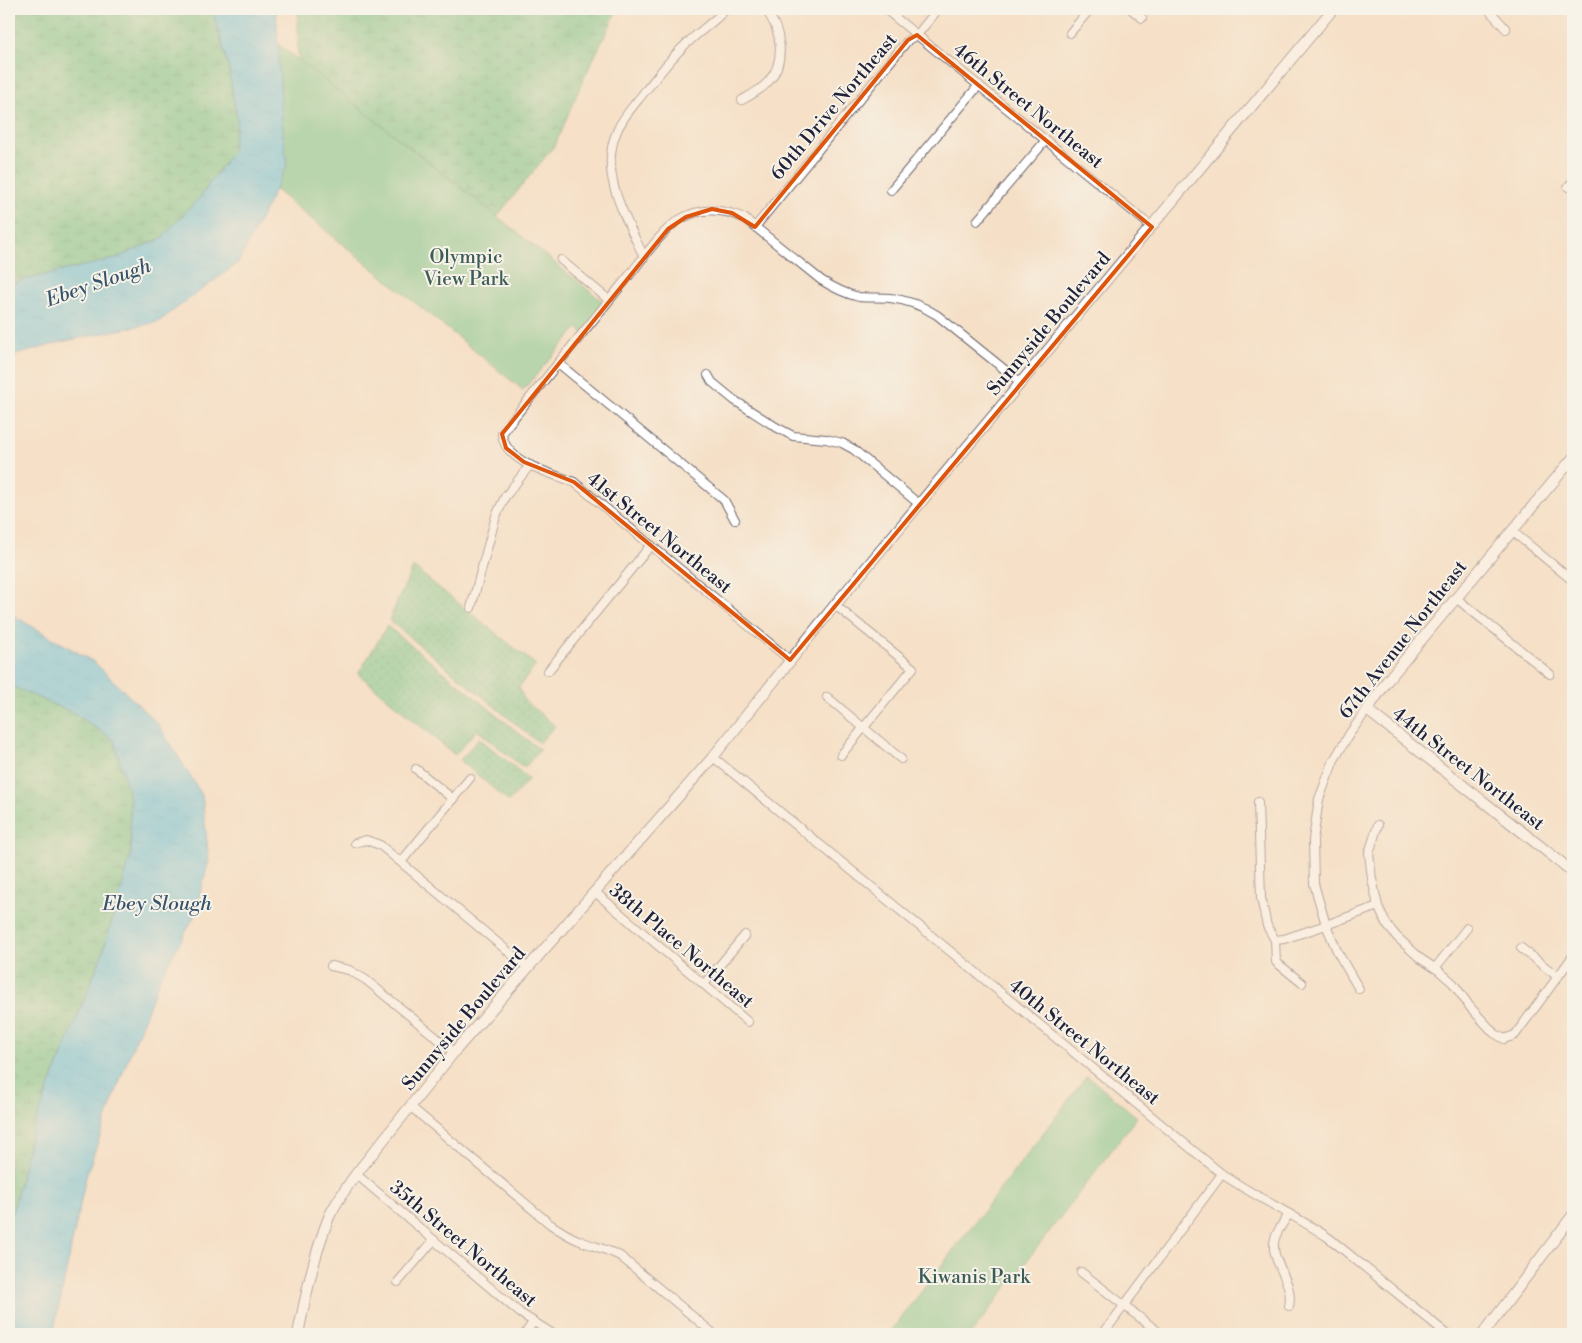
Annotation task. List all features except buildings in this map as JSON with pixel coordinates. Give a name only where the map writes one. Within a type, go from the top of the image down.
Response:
[{"type":"street","points":[[644,257],[613,186],[610,165],[613,141],[623,119],[681,49],[726,9]]},
{"type":"street","points":[[742,100],[755,93],[767,83],[773,76],[778,63],[779,37],[774,22],[765,9]]},
{"type":"street","name":"46th Street Northeast","points":[[885,9],[1152,227]]},
{"type":"street","name":"60th Drive Northeast","points":[[755,227],[908,40],[917,35],[938,9]]},
{"type":"street","points":[[1070,33],[1090,9]]},
{"type":"street","points":[[1131,9],[1142,18]]},
{"type":"street","name":"Sunnyside Boulevard","points":[[298,1334],[314,1261],[329,1217],[341,1195],[356,1174],[454,1052],[713,757],[835,605],[1333,9]]},
{"type":"street","points":[[1488,9],[1506,29]]},
{"type":"street","points":[[891,190],[978,85]]},
{"type":"street","points":[[976,221],[1046,140]]},
{"type":"street","points":[[735,520],[724,500],[558,363],[644,257],[677,221],[699,211],[712,209],[732,213],[744,218],[832,287],[858,297],[890,298],[910,302],[937,314],[1020,382]]},
{"type":"street","points":[[561,260],[609,300]]},
{"type":"street","name":"41st Street Northeast","points":[[558,363],[502,434],[506,448],[530,465],[574,482],[790,660]]},
{"type":"street","points":[[708,375],[712,382],[734,400],[793,436],[826,439],[842,443],[853,449],[919,504]]},
{"type":"street","name":"67th Avenue Northeast","points":[[1359,989],[1338,954],[1326,925],[1314,884],[1313,840],[1319,799],[1334,760],[1350,733],[1387,681],[1573,458]]},
{"type":"street","points":[[471,608],[496,516],[505,496],[530,465]]},
{"type":"street","points":[[1512,531],[1573,581]]},
{"type":"street","points":[[548,671],[650,545]]},
{"type":"street","points":[[1456,598],[1550,674]]},
{"type":"street","points":[[835,605],[912,668],[841,755]]},
{"type":"street","points":[[827,697],[901,759]]},
{"type":"street","name":"44th Street Northeast","points":[[1367,710],[1573,872]]},
{"type":"street","name":"40th Street Northeast","points":[[713,757],[1222,1174],[1243,1188],[1309,1224],[1329,1238],[1447,1334]]},
{"type":"street","points":[[416,769],[453,799]]},
{"type":"street","points":[[401,862],[470,778]]},
{"type":"street","points":[[1258,802],[1261,898],[1267,926],[1275,940],[1276,962],[1302,984]]},
{"type":"street","points":[[1378,825],[1369,853],[1378,906],[1387,925],[1421,959],[1453,982],[1470,1007],[1494,1033],[1504,1039],[1515,1035],[1573,956]]},
{"type":"street","points":[[356,842],[366,840],[380,845],[528,968]]},
{"type":"street","name":"38th Place Northeast","points":[[595,892],[748,1022]]},
{"type":"street","points":[[1275,940],[1284,939],[1378,906]]},
{"type":"street","points":[[1435,968],[1467,928]]},
{"type":"street","points":[[704,984],[745,936]]},
{"type":"street","points":[[1521,948],[1558,977]]},
{"type":"street","points":[[332,966],[349,970],[366,980],[454,1052]]},
{"type":"street","points":[[411,1107],[550,1224],[578,1240],[620,1256],[714,1334]]},
{"type":"street","name":"35th Street Northeast","points":[[356,1174],[520,1313],[553,1334]]},
{"type":"street","points":[[1103,1334],[1222,1174]]},
{"type":"street","points":[[1289,1214],[1278,1231],[1274,1244],[1275,1255],[1290,1291],[1289,1306]]},
{"type":"street","points":[[1483,1334],[1573,1215]]},
{"type":"street","points":[[398,1282],[434,1240]]},
{"type":"street","points":[[1081,1272],[1161,1334]]},
{"type":"street","points":[[525,1334],[533,1322]]},
{"type":"highlighted area","points":[[917,35],[1152,227],[790,660],[574,482],[524,462],[506,448],[502,434],[668,229],[686,217],[712,209],[732,213],[755,227],[908,40]]},
{"type":"green space","points":[[9,9],[212,9],[228,65],[237,120],[232,152],[200,197],[162,238],[114,259],[9,285]]},
{"type":"green space","points":[[298,9],[618,9],[583,80],[555,145],[439,288],[301,78],[298,54]]},
{"type":"green space","name":"Olympic View Park","points":[[277,43],[607,305],[584,334],[577,328],[523,390],[272,187]]},
{"type":"green space","points":[[413,567],[536,665],[519,687],[524,700],[555,726],[539,743],[389,620]]},
{"type":"green space","points":[[387,626],[540,750],[524,768],[477,730],[455,755],[358,674]]},
{"type":"green space","points":[[9,685],[74,713],[114,740],[130,799],[131,855],[102,955],[31,1133],[14,1207],[9,1220]]},
{"type":"green space","points":[[479,738],[529,779],[509,802],[460,760]]},
{"type":"green space","name":"Kiwanis Park","points":[[1087,1076],[1137,1117],[971,1334],[889,1334]]},
{"type":"water","name":"Ebey Slough","points":[[212,9],[276,9],[282,119],[287,166],[238,263],[158,322],[65,341],[9,357],[9,285],[114,259],[162,238],[200,197],[232,152],[237,120],[228,65]]},
{"type":"water","name":"Ebey Slough","points":[[9,613],[94,662],[158,724],[202,795],[209,861],[193,919],[160,978],[121,1077],[86,1176],[53,1334],[9,1334],[9,1220],[14,1207],[31,1133],[102,955],[131,855],[130,799],[114,740],[74,713],[9,685]]}]
